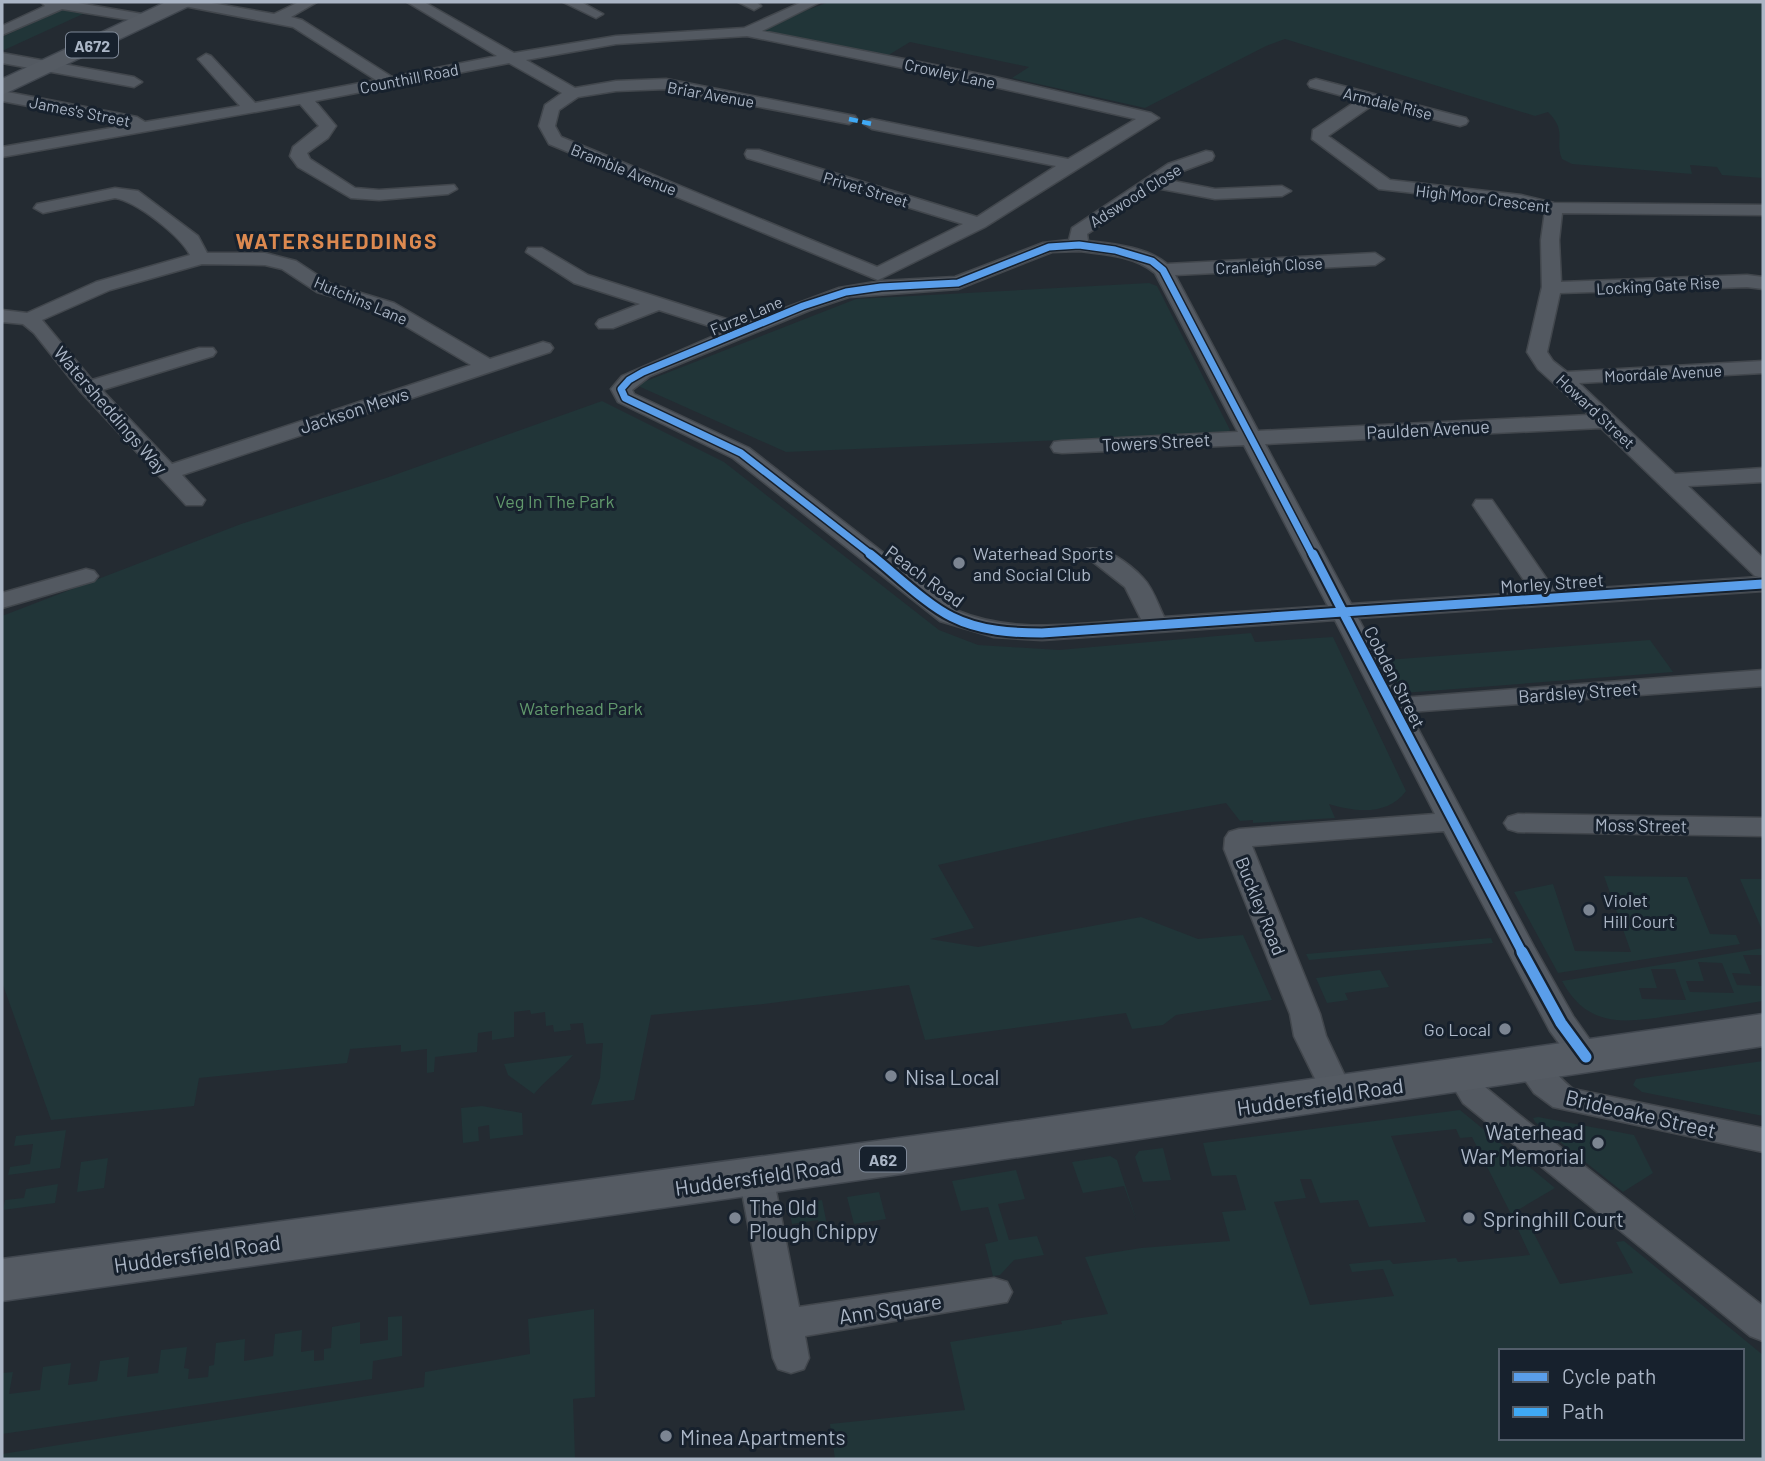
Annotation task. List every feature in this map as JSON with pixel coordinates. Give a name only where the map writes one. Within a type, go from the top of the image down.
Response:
[{"type":"main road","name":"A672","points":[[2,88],[183,2]]},
{"type":"main road","name":"Huddersfield Road","points":[[2,1280],[756,1177],[1531,1066],[1763,1030]]},
{"type":"street","points":[[183,2],[296,23],[388,81]]},
{"type":"street","points":[[278,18],[310,2]]},
{"type":"street","points":[[414,2],[573,93]]},
{"type":"street","points":[[570,2],[596,14]]},
{"type":"street","name":"Counthill Road","points":[[2,152],[251,109],[594,43],[747,32],[783,13],[813,2]]},
{"type":"street","points":[[2,31],[55,3],[148,19]]},
{"type":"street","name":"Crowley Lane","points":[[747,32],[995,82],[1152,118]]},
{"type":"street","points":[[2,58],[134,82]]},
{"type":"street","points":[[206,59],[251,109]]},
{"type":"street","name":"Briar Avenue","points":[[573,93],[616,86],[666,84],[849,119]]},
{"type":"street","name":"Armdale Rise","points":[[1316,84],[1460,121]]},
{"type":"street","name":"Bramble Avenue","points":[[573,93],[551,108],[547,126],[555,140],[715,206],[879,280]]},
{"type":"street","name":"James's Street","points":[[2,96],[159,125]]},
{"type":"street","points":[[304,99],[328,126],[322,134],[299,151],[298,156],[304,163],[351,192],[379,195],[449,189]]},
{"type":"street","name":"High Moor Crescent","points":[[1370,99],[1319,134],[1320,139],[1385,185],[1521,200],[1554,208],[1763,210]]},
{"type":"street","name":"Furze Lane","points":[[621,394],[623,385],[643,372],[814,302],[879,280],[979,223],[1111,139],[1152,118]]},
{"type":"street","points":[[872,124],[1074,164]]},
{"type":"street","name":"Privet Street","points":[[753,154],[979,223]]},
{"type":"street","name":"Adswood Close","points":[[1079,245],[1078,232],[1174,168],[1206,156]]},
{"type":"street","points":[[1153,182],[1216,194],[1282,191]]},
{"type":"street","points":[[43,208],[116,193],[132,195],[192,240],[201,258]]},
{"type":"street","name":"Howard Street","points":[[1554,208],[1550,240],[1552,287],[1537,352],[1545,365],[1562,378],[1763,570]]},
{"type":"street","points":[[879,280],[958,284],[1049,247],[1079,245],[1132,254],[1152,261],[1163,270]]},
{"type":"street","points":[[535,252],[581,279],[744,331]]},
{"type":"street","name":"Hutchins Lane","points":[[29,320],[92,289],[201,258],[265,259],[289,265],[324,288],[387,307],[487,366]]},
{"type":"street","name":"Cranleigh Close","points":[[1163,270],[1375,259]]},
{"type":"street","name":"Cobden Street","points":[[1163,270],[1452,822],[1555,1012],[1586,1056]]},
{"type":"street","name":"Locking Gate Rise","points":[[1552,287],[1575,289],[1748,281],[1763,283]]},
{"type":"street","points":[[606,324],[660,303]]},
{"type":"street","points":[[2,316],[29,320]]},
{"type":"street","name":"Watersheddings Way","points":[[29,320],[41,329],[88,388],[194,500]]},
{"type":"street","name":"Jackson Mews","points":[[166,473],[543,348]]},
{"type":"street","points":[[88,388],[206,352]]},
{"type":"street","name":"Moordale Avenue","points":[[1562,378],[1763,367]]},
{"type":"street","name":"Peach Road","points":[[621,394],[741,453],[855,544],[949,616],[960,621],[999,631],[1026,633],[1343,612]]},
{"type":"street","name":"Paulden Avenue","points":[[1250,437],[1605,421]]},
{"type":"street","name":"Towers Street","points":[[1062,447],[1250,437]]},
{"type":"street","points":[[1671,481],[1763,475]]},
{"type":"street","points":[[1484,505],[1548,598]]},
{"type":"street","points":[[1095,554],[1135,583],[1156,625]]},
{"type":"street","points":[[2,601],[86,576]]},
{"type":"street","name":"Morley Street","points":[[1343,612],[1763,584]]},
{"type":"street","name":"Bardsley Street","points":[[1392,706],[1763,678]]},
{"type":"street","name":"Buckley Road","points":[[1337,1093],[1310,1036],[1305,1014],[1238,849],[1239,838],[1452,822]]},
{"type":"street","name":"Moss Street","points":[[1518,823],[1763,827]]},
{"type":"street","name":"Brideoake Street","points":[[1531,1066],[1545,1084],[1564,1099],[1763,1140]]},
{"type":"street","points":[[1462,1075],[1474,1095],[1506,1123],[1763,1326]]},
{"type":"street","name":"Ann Square","points":[[756,1177],[789,1341],[994,1292]]},
{"type":"green space","points":[[829,2],[1763,2],[1763,178],[1722,175],[1717,167],[1690,165],[1692,174],[1572,164],[1562,159],[1558,125],[1548,112],[1535,116],[1285,39],[1266,46],[1145,108],[1012,78],[1029,67],[910,42],[887,56],[763,32],[785,18]]},
{"type":"green space","points":[[61,10],[85,13],[2,51],[2,37]]},
{"type":"green space","points":[[1149,283],[1157,286],[1230,430],[1227,433],[786,452],[636,385],[856,299]]},
{"type":"green space","name":"Waterhead Park","points":[[602,401],[724,462],[939,630],[978,645],[1059,650],[1251,633],[1255,642],[1333,637],[1406,791],[1390,805],[1360,810],[1329,804],[1335,818],[1253,823],[1253,820],[1240,821],[1226,803],[1139,819],[938,865],[974,928],[930,939],[978,947],[1141,917],[1198,939],[1243,935],[1272,1000],[1176,1015],[1163,1025],[1132,1029],[1126,1013],[925,1040],[909,985],[764,1004],[651,1015],[634,1100],[591,1105],[600,1078],[603,1043],[586,1044],[583,1023],[570,1024],[571,1030],[554,1032],[553,1025],[546,1026],[545,1012],[531,1014],[530,1010],[514,1012],[514,1037],[492,1040],[492,1031],[478,1033],[477,1052],[435,1057],[434,1072],[427,1073],[427,1049],[401,1052],[401,1045],[350,1049],[347,1063],[199,1078],[194,1106],[51,1120],[2,982],[2,616],[241,524],[386,478]]},
{"type":"green space","points":[[1650,640],[1673,672],[1403,693],[1386,660]]},
{"type":"green space","points":[[1604,876],[1687,877],[1710,934],[1736,935],[1740,944],[1558,973],[1514,892],[1553,884],[1575,951],[1631,952]]},
{"type":"green space","points":[[1740,879],[1763,879],[1763,932]]},
{"type":"green space","points":[[1491,938],[1493,943],[1309,960],[1306,954]]},
{"type":"green space","points":[[1763,948],[1763,955],[1743,955],[1751,974],[1732,973],[1737,985],[1763,986],[1763,1001],[1646,1019],[1614,1020],[1586,1009],[1573,998],[1562,981]],"holes":[[[1698,962],[1722,963],[1734,993],[1690,992],[1686,981],[1704,981]],[[1651,969],[1675,969],[1686,1000],[1642,999],[1639,988],[1657,988]]]},
{"type":"green space","points":[[1380,970],[1389,987],[1345,993],[1348,1000],[1327,1003],[1316,978]]},
{"type":"green space","points":[[573,1055],[534,1094],[508,1075],[504,1064]]},
{"type":"green space","points":[[1763,1061],[1763,1116],[1642,1092],[1633,1085],[1636,1079]]},
{"type":"green space","points":[[482,1106],[522,1113],[523,1135],[490,1139],[489,1125],[478,1127],[479,1141],[463,1143],[461,1108]]},
{"type":"green space","points":[[1460,1110],[1555,1188],[1511,1214],[1472,1137],[1460,1138],[1456,1129],[1391,1136],[1426,1222],[1369,1227],[1358,1200],[1320,1203],[1311,1179],[1300,1179],[1306,1198],[1274,1202],[1310,1305],[1394,1296],[1383,1269],[1352,1272],[1349,1264],[1390,1260],[1393,1264],[1456,1258],[1458,1262],[1530,1255],[1516,1225],[1529,1224],[1560,1284],[1633,1273],[1616,1242],[1624,1241],[1763,1355],[1763,1459],[835,1459],[830,1424],[965,1410],[950,1342],[1108,1314],[1085,1257],[1141,1248],[1230,1241],[1222,1212],[1246,1210],[1236,1175],[1212,1176],[1203,1143]]},
{"type":"green space","points":[[1533,1118],[1634,1135],[1653,1173],[1623,1192],[1535,1122]]},
{"type":"green space","points":[[66,1130],[60,1168],[8,1175],[10,1167],[30,1164],[33,1144],[14,1146],[16,1136]]},
{"type":"green space","points":[[1163,1148],[1171,1180],[1143,1182],[1135,1157],[1139,1151]]},
{"type":"green space","points":[[1110,1156],[1117,1160],[1137,1222],[1124,1186],[1083,1193],[1072,1162]]},
{"type":"green space","points":[[108,1158],[104,1188],[77,1192],[81,1162]]},
{"type":"green space","points":[[1016,1170],[1025,1199],[998,1204],[1009,1240],[1037,1236],[1044,1255],[1014,1260],[1000,1275],[993,1276],[985,1244],[998,1241],[988,1207],[961,1211],[952,1181]]},
{"type":"green space","points":[[58,1184],[55,1203],[3,1210],[5,1200],[24,1198],[26,1189]]},
{"type":"green space","points":[[879,1192],[886,1219],[854,1224],[847,1197]]},
{"type":"green space","points":[[822,1200],[828,1230],[821,1231],[818,1220],[792,1224],[789,1210],[795,1204]]},
{"type":"green space","points":[[594,1309],[595,1397],[573,1399],[575,1459],[2,1459],[2,1454],[424,1387],[425,1372],[530,1354],[528,1319]]},
{"type":"green space","points":[[402,1316],[402,1356],[373,1361],[372,1379],[2,1434],[2,1373],[13,1372],[9,1394],[40,1390],[43,1367],[71,1363],[68,1385],[97,1381],[100,1361],[129,1357],[127,1377],[158,1373],[161,1350],[187,1347],[184,1368],[189,1369],[188,1379],[208,1377],[209,1366],[214,1365],[216,1343],[245,1339],[244,1361],[273,1356],[275,1334],[302,1330],[301,1352],[314,1350],[314,1361],[324,1360],[324,1349],[331,1348],[332,1327],[360,1322],[360,1344],[388,1340],[388,1317]]},
{"type":"marked path","points":[[849,119],[872,124]]},
{"type":"cycle path","points":[[1586,1057],[1561,1023],[1519,947],[1163,270],[1152,261],[1115,250],[1079,245],[1049,247],[958,283],[881,287],[846,292],[803,306],[643,372],[629,380],[621,389],[625,398],[741,453],[949,616],[994,630],[1042,633],[1312,614],[1402,608],[1493,602],[1763,584]]},
{"type":"place","name":"Waterhead Sports and Social Club","points":[[959,563]]},
{"type":"place","name":"Violet Hill Court","points":[[1589,910]]},
{"type":"place","name":"Go Local","points":[[1505,1029]]},
{"type":"place","name":"Nisa Local","points":[[891,1076]]},
{"type":"place","name":"Waterhead War Memorial","points":[[1598,1143]]},
{"type":"place","name":"The Old Plough Chippy","points":[[735,1218]]},
{"type":"place","name":"Springhill Court","points":[[1469,1218]]},
{"type":"place","name":"Minea Apartments","points":[[666,1436]]},
{"type":"district","name":"WATERSHEDDINGS","points":[[337,240]]},
{"type":"park label","name":"Veg In The Park","points":[[555,501]]}]
